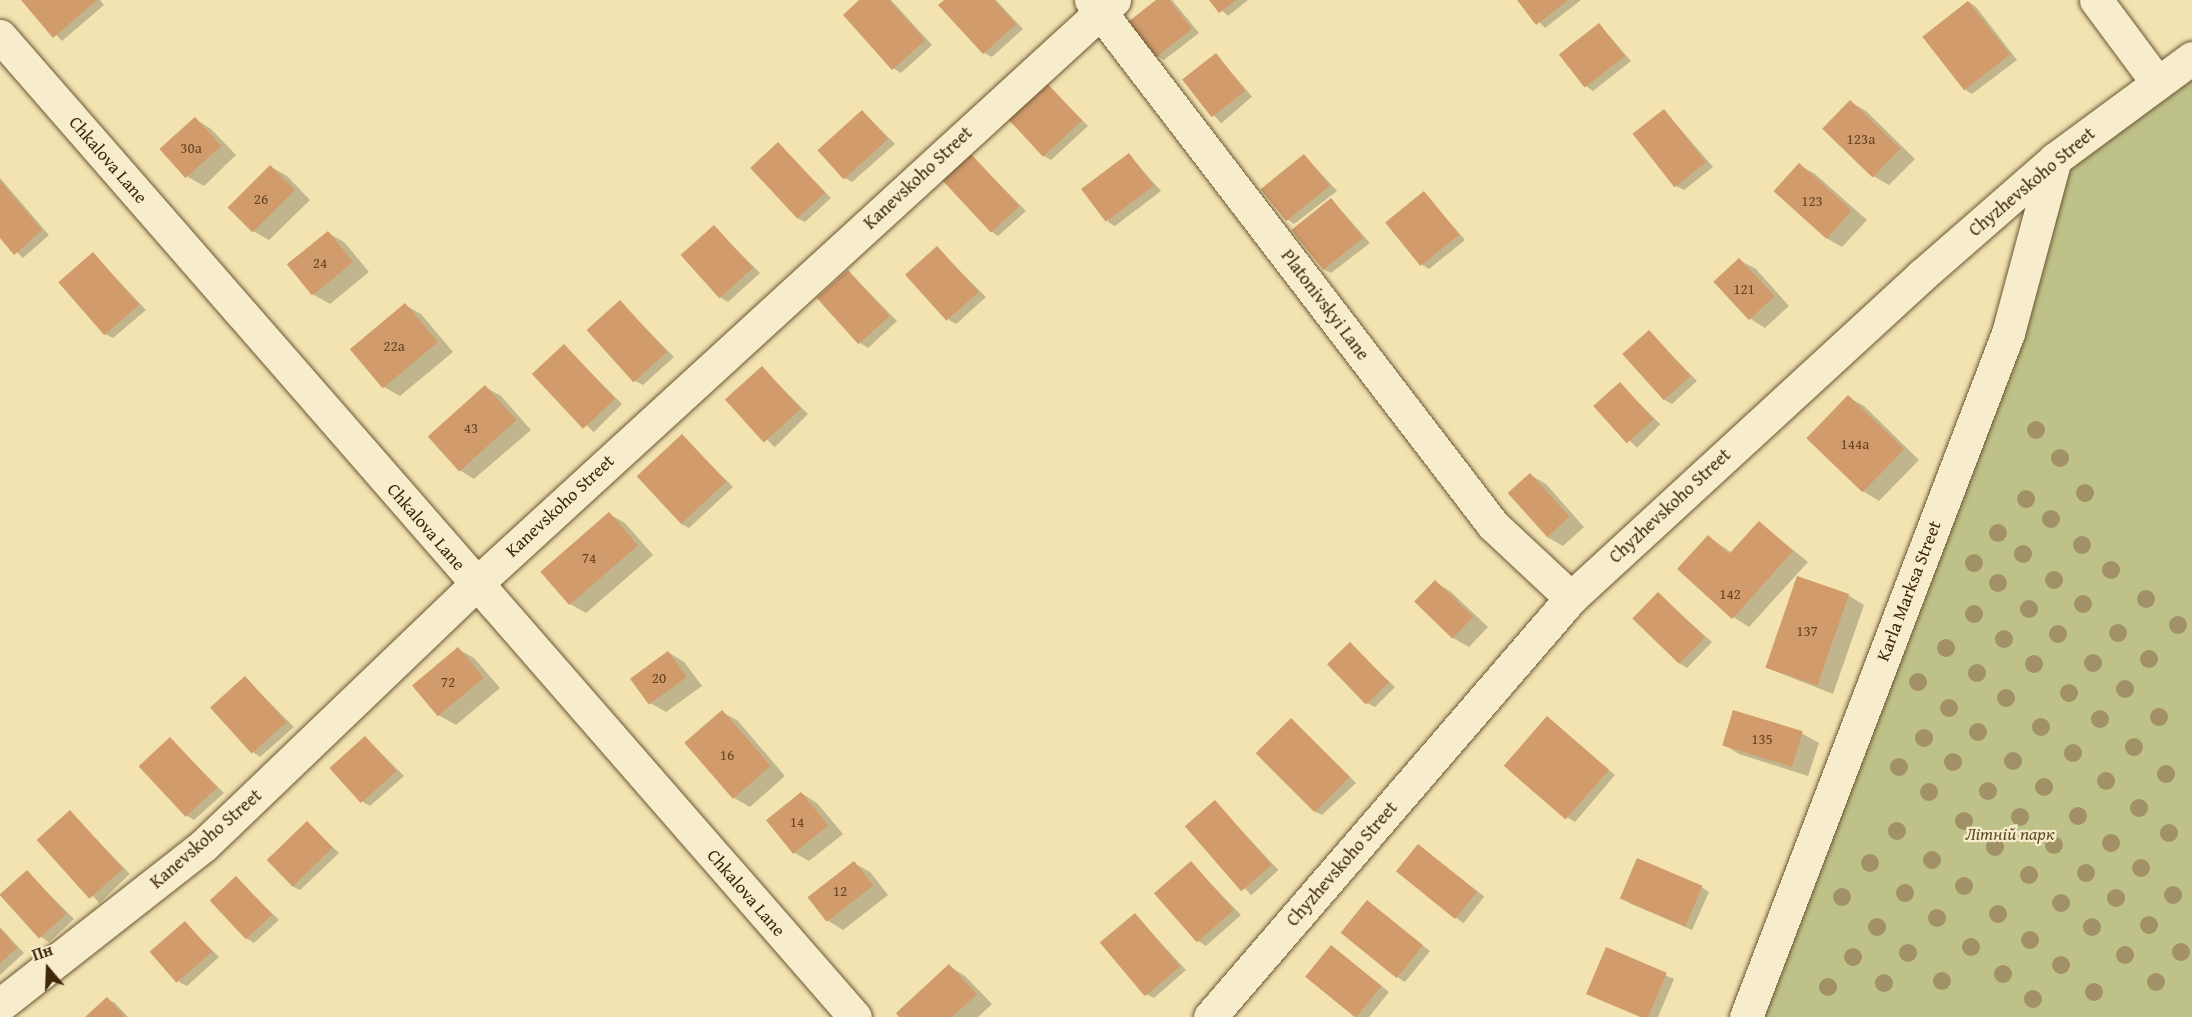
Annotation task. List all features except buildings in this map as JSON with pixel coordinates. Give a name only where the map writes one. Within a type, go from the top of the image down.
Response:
[{"type":"street","points":[[2096,0],[2157,82]]},
{"type":"street","name":"Kanevskoho Street","points":[[0,1005],[204,845],[476,584],[1102,4]]},
{"type":"street","name":"Platonivskyi Lane","points":[[1102,4],[1493,525],[1571,598]]},
{"type":"street","name":"Chkalova Lane","points":[[0,36],[855,1017]]},
{"type":"street","name":"Chyzhevskoho Street","points":[[1210,1017],[1571,598],[1921,276],[2055,159],[2192,58]]},
{"type":"street","name":"Karla Marksa Street","points":[[1746,1017],[2008,333],[2055,159]]},
{"type":"green space","name":"Літній парк","points":[[2192,58],[2192,1017],[1746,1017],[2055,159]]}]
